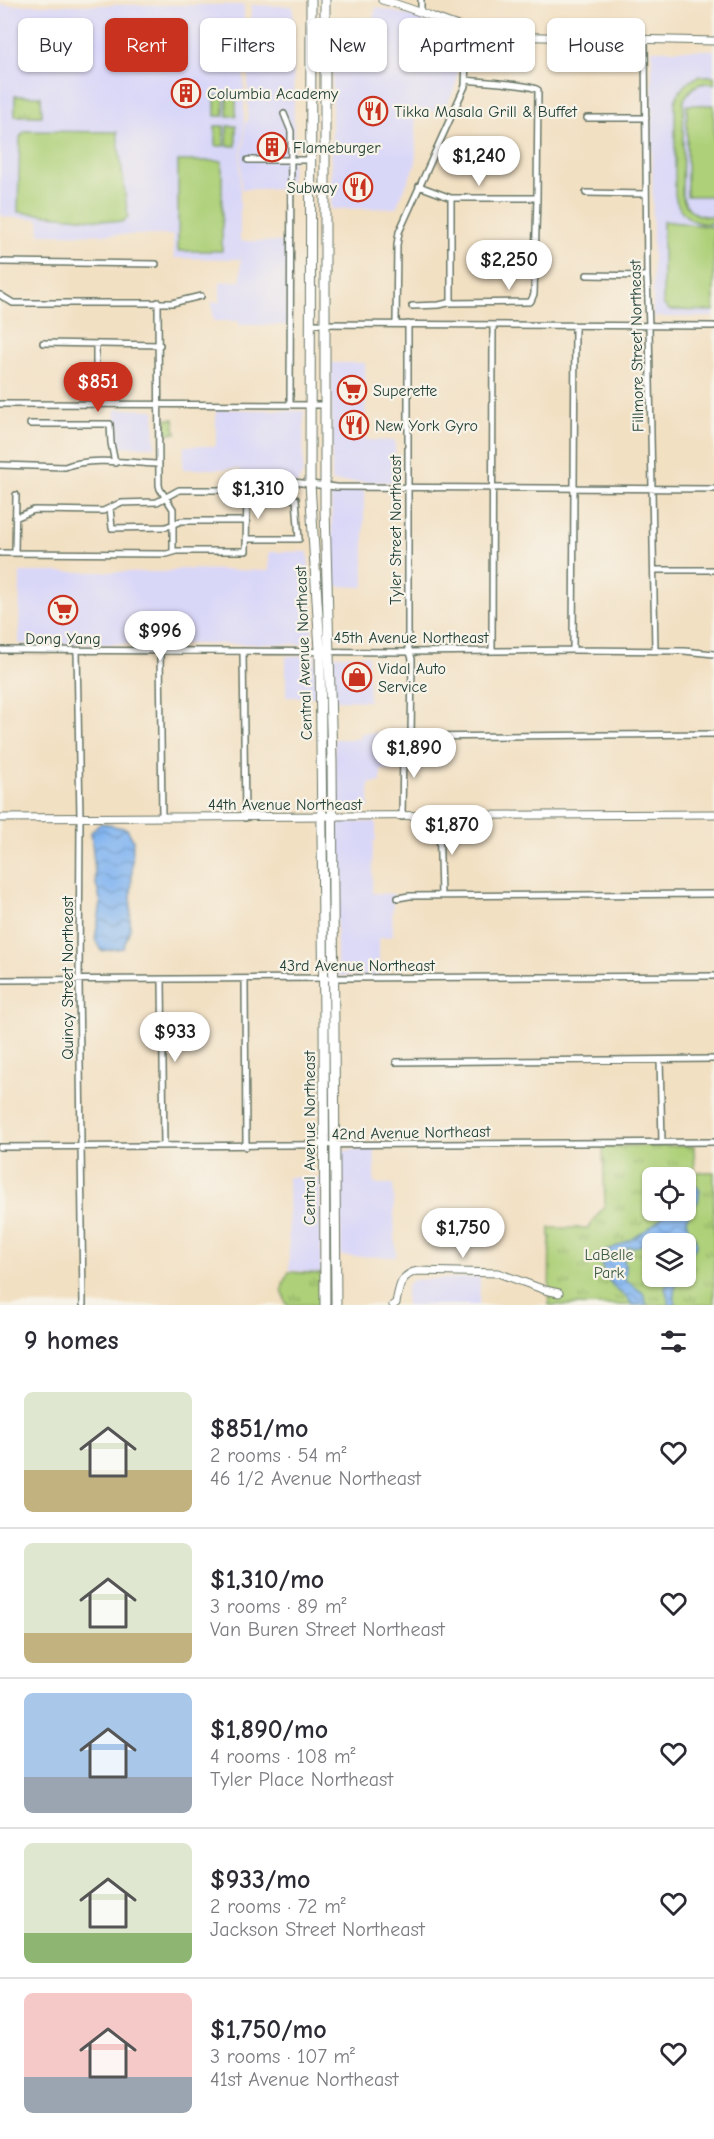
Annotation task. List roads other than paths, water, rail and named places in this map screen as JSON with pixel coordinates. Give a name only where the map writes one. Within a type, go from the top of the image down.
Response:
[{"type":"main road","name":"Central Avenue Northeast","points":[[311,0],[310,483],[325,650],[333,817],[323,1146],[325,1305]]},
{"type":"main road","name":"Central Avenue Northeast","points":[[325,0],[325,650],[321,817],[335,1146],[336,1305]]},
{"type":"street","points":[[382,0],[436,18]]},
{"type":"street","points":[[420,11],[421,0]]},
{"type":"street","points":[[645,41],[714,41]]},
{"type":"street","name":"Fillmore Street Northeast","points":[[645,41],[647,276],[650,326],[655,651]]},
{"type":"street","points":[[396,323],[399,232],[418,186],[453,114],[466,80],[466,72]]},
{"type":"street","points":[[412,306],[531,301],[534,290],[538,90],[532,86],[466,80]]},
{"type":"street","points":[[284,114],[291,131],[290,405]]},
{"type":"street","points":[[587,118],[646,118]]},
{"type":"street","points":[[249,160],[310,160]]},
{"type":"street","points":[[418,186],[451,198],[537,198]]},
{"type":"street","points":[[586,193],[646,194]]},
{"type":"street","points":[[451,198],[451,303]]},
{"type":"street","points":[[0,262],[156,264]]},
{"type":"street","points":[[587,275],[647,276]]},
{"type":"street","points":[[0,295],[13,303],[172,303],[201,296]]},
{"type":"street","points":[[158,302],[160,489],[173,509],[173,552]]},
{"type":"street","points":[[310,324],[714,326]]},
{"type":"street","name":"Tyler Street Northeast","points":[[402,817],[403,751],[411,737],[412,659],[408,646],[408,324]]},
{"type":"street","points":[[492,651],[493,326]]},
{"type":"street","points":[[573,650],[575,326]]},
{"type":"street","points":[[44,343],[160,345]]},
{"type":"street","points":[[96,344],[96,405]]},
{"type":"street","points":[[0,404],[324,405]]},
{"type":"street","points":[[30,424],[110,424],[115,463]]},
{"type":"street","points":[[0,465],[65,467],[87,461],[159,464]]},
{"type":"street","points":[[293,482],[325,486],[408,488],[714,489]]},
{"type":"street","points":[[0,553],[167,554],[246,551],[247,490],[179,490],[157,502],[120,502],[103,511],[34,510],[15,518]]},
{"type":"street","points":[[15,553],[16,495]]},
{"type":"street","points":[[246,539],[299,539],[296,499],[247,499]]},
{"type":"street","points":[[110,508],[112,528],[166,527],[174,523],[246,520]]},
{"type":"street","points":[[654,570],[714,570]]},
{"type":"street","name":"45th Avenue Northeast","points":[[0,650],[410,652],[573,650],[714,654]]},
{"type":"street","name":"Quincy Street Northeast","points":[[77,651],[83,1305]]},
{"type":"street","points":[[160,651],[162,817]]},
{"type":"street","points":[[243,651],[244,818]]},
{"type":"street","points":[[411,737],[714,734]]},
{"type":"street","name":"44th Avenue Northeast","points":[[0,818],[714,814]]},
{"type":"street","points":[[439,816],[441,896]]},
{"type":"street","points":[[398,898],[714,894]]},
{"type":"street","name":"43rd Avenue Northeast","points":[[0,980],[714,976]]},
{"type":"street","points":[[162,980],[164,1146]]},
{"type":"street","points":[[245,980],[246,1147]]},
{"type":"street","points":[[396,1062],[714,1059]]},
{"type":"street","points":[[660,1060],[662,1142]]},
{"type":"street","name":"42nd Avenue Northeast","points":[[0,1147],[714,1142]]},
{"type":"street","points":[[393,1305],[396,1304],[400,1282],[406,1275],[418,1272],[498,1273],[559,1293]]},
{"type":"water","points":[[101,823],[127,829],[133,840],[130,929],[123,948],[101,951],[95,939],[101,903],[96,884],[91,832]]},
{"type":"water","points":[[696,1185],[700,1191],[696,1204]]},
{"type":"water","points":[[657,1221],[686,1221],[692,1233],[642,1233],[642,1244],[628,1247],[623,1255],[625,1280],[643,1293],[647,1305],[632,1305],[629,1299],[612,1285],[601,1264],[605,1251],[624,1243]]},
{"type":"water","points":[[675,1287],[676,1305],[670,1305],[665,1288]]},
{"type":"place","name":"Columbia Academy","points":[[186,93]]},
{"type":"place","name":"Tikka Masala Grill & Buffet","points":[[373,111]]},
{"type":"place","name":"Flameburger","points":[[272,147]]},
{"type":"place","name":"Subway","points":[[358,187]]},
{"type":"place","name":"Superette","points":[[352,390]]},
{"type":"place","name":"New York Gyro","points":[[354,425]]},
{"type":"place","name":"Dong Yang","points":[[63,610]]},
{"type":"place","name":"Vidal Auto Service","points":[[357,677]]},
{"type":"park label","name":"LaBelle Park","points":[[609,1263]]}]
